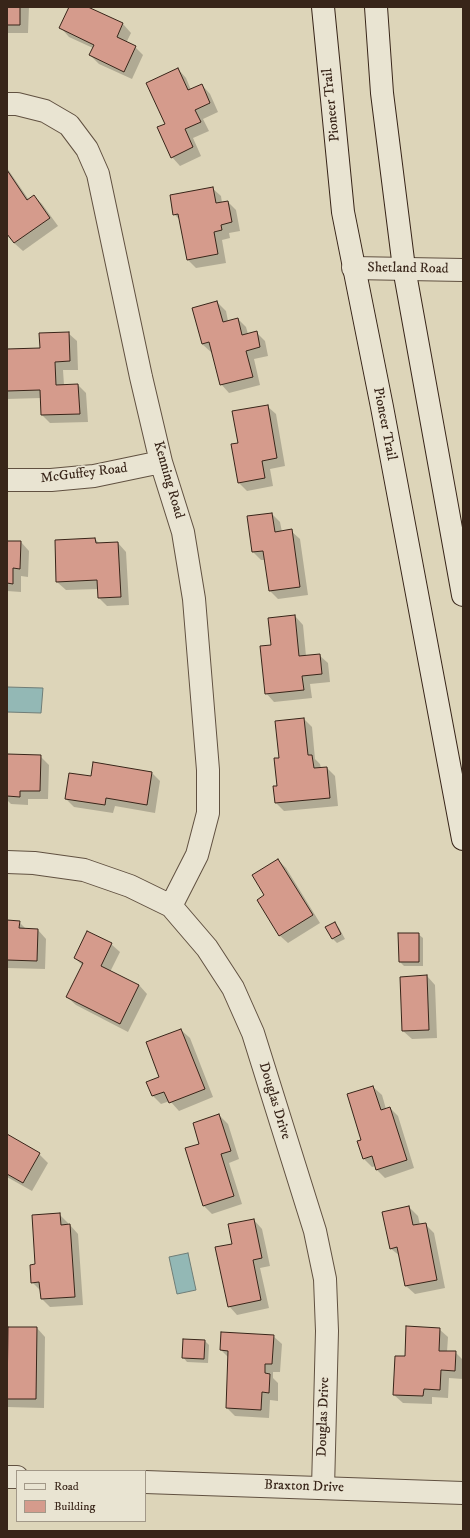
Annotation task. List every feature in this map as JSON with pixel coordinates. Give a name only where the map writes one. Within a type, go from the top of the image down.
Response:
[{"type":"street","name":"Pioneer Trail","points":[[323,7],[343,212],[382,408],[463,839]]},
{"type":"street","points":[[376,7],[382,93],[404,268],[463,595]]},
{"type":"street","name":"Kenning Road","points":[[7,104],[17,104],[45,111],[69,125],[87,149],[95,168],[100,181],[141,377],[161,462],[183,532],[194,599],[208,770],[208,813],[198,855],[171,906]]},
{"type":"street","name":"Shetland Road","points":[[353,268],[463,270]]},
{"type":"street","name":"McGuffey Road","points":[[7,480],[51,480],[94,476],[161,462]]},
{"type":"street","name":"Douglas Drive","points":[[7,862],[34,863],[84,870],[130,886],[171,906],[207,948],[233,988],[253,1033],[315,1231],[325,1279],[327,1331],[323,1488]]},
{"type":"street","name":"Braxton Drive","points":[[146,1482],[463,1493]]},
{"type":"water","points":[[7,687],[43,688],[41,713],[7,712]]},
{"type":"water","points":[[188,1253],[196,1290],[177,1294],[169,1257]]},
{"type":"building","points":[[7,7],[20,7],[20,25],[7,25]]},
{"type":"building","points":[[69,7],[88,7],[123,23],[117,37],[136,46],[124,72],[89,55],[94,45],[59,28]]},
{"type":"building","points":[[178,68],[188,90],[202,84],[210,103],[195,110],[201,122],[185,129],[193,147],[171,158],[157,127],[165,124],[146,83]]},
{"type":"building","points":[[7,170],[27,200],[34,195],[50,218],[14,243],[7,234]]},
{"type":"building","points":[[213,187],[216,203],[228,201],[232,222],[221,225],[222,230],[214,232],[218,254],[187,260],[178,214],[173,215],[170,195]]},
{"type":"building","points":[[217,301],[223,322],[238,318],[242,335],[257,331],[260,347],[246,351],[253,377],[220,385],[209,342],[202,344],[192,308]]},
{"type":"building","points":[[69,332],[70,361],[55,362],[56,385],[78,384],[80,414],[41,415],[40,390],[7,391],[7,349],[40,348],[39,333]]},
{"type":"building","points":[[268,405],[277,458],[262,461],[265,478],[238,483],[231,444],[238,443],[232,411]]},
{"type":"building","points":[[272,513],[275,532],[292,529],[300,587],[269,591],[263,551],[252,552],[247,516]]},
{"type":"building","points":[[95,538],[96,543],[118,542],[121,597],[98,598],[97,580],[56,582],[55,540]]},
{"type":"building","points":[[7,541],[21,541],[20,569],[13,568],[13,584],[7,583]]},
{"type":"building","points":[[295,615],[299,656],[320,654],[322,674],[302,676],[304,690],[265,694],[260,646],[271,645],[268,618]]},
{"type":"building","points":[[304,718],[308,755],[312,755],[314,768],[327,767],[330,798],[275,803],[273,786],[277,786],[274,758],[279,758],[275,721]]},
{"type":"building","points":[[7,754],[41,755],[40,791],[20,791],[20,797],[7,796]]},
{"type":"building","points":[[93,762],[152,772],[147,805],[106,798],[105,805],[65,799],[69,773],[91,776]]},
{"type":"building","points":[[278,859],[313,915],[279,936],[257,900],[264,895],[252,875]]},
{"type":"building","points":[[7,920],[20,921],[19,928],[38,929],[37,961],[7,960]]},
{"type":"building","points":[[335,922],[341,934],[332,939],[325,927]]},
{"type":"building","points":[[87,931],[112,943],[101,966],[139,985],[120,1024],[66,997],[83,963],[74,958]]},
{"type":"building","points":[[398,933],[419,933],[419,962],[399,962]]},
{"type":"building","points":[[427,975],[429,1030],[402,1031],[400,977]]},
{"type":"building","points":[[181,1029],[205,1089],[169,1103],[164,1092],[152,1096],[146,1082],[159,1077],[146,1042]]},
{"type":"building","points":[[373,1086],[381,1110],[390,1107],[407,1160],[376,1170],[372,1156],[363,1159],[357,1141],[361,1140],[347,1094]]},
{"type":"building","points":[[219,1114],[231,1151],[221,1154],[234,1196],[203,1206],[185,1148],[199,1144],[193,1123]]},
{"type":"building","points":[[7,1134],[40,1153],[23,1183],[7,1174]]},
{"type":"building","points":[[409,1206],[413,1225],[426,1223],[437,1280],[405,1286],[397,1247],[390,1249],[382,1212]]},
{"type":"building","points":[[60,1213],[61,1225],[70,1224],[75,1297],[41,1299],[39,1282],[31,1283],[30,1265],[35,1264],[32,1215]]},
{"type":"building","points":[[254,1219],[262,1258],[253,1260],[261,1300],[228,1307],[215,1247],[232,1244],[228,1224]]},
{"type":"building","points":[[406,1326],[440,1328],[439,1351],[456,1351],[455,1371],[441,1370],[440,1390],[424,1389],[423,1396],[393,1395],[395,1356],[405,1356]]},
{"type":"building","points":[[8,1327],[37,1327],[36,1399],[7,1399]]},
{"type":"building","points":[[221,1332],[274,1335],[272,1364],[265,1364],[265,1373],[270,1374],[269,1393],[262,1392],[261,1410],[226,1408],[228,1351],[220,1350]]},
{"type":"building","points":[[183,1339],[205,1340],[204,1359],[182,1358]]}]
